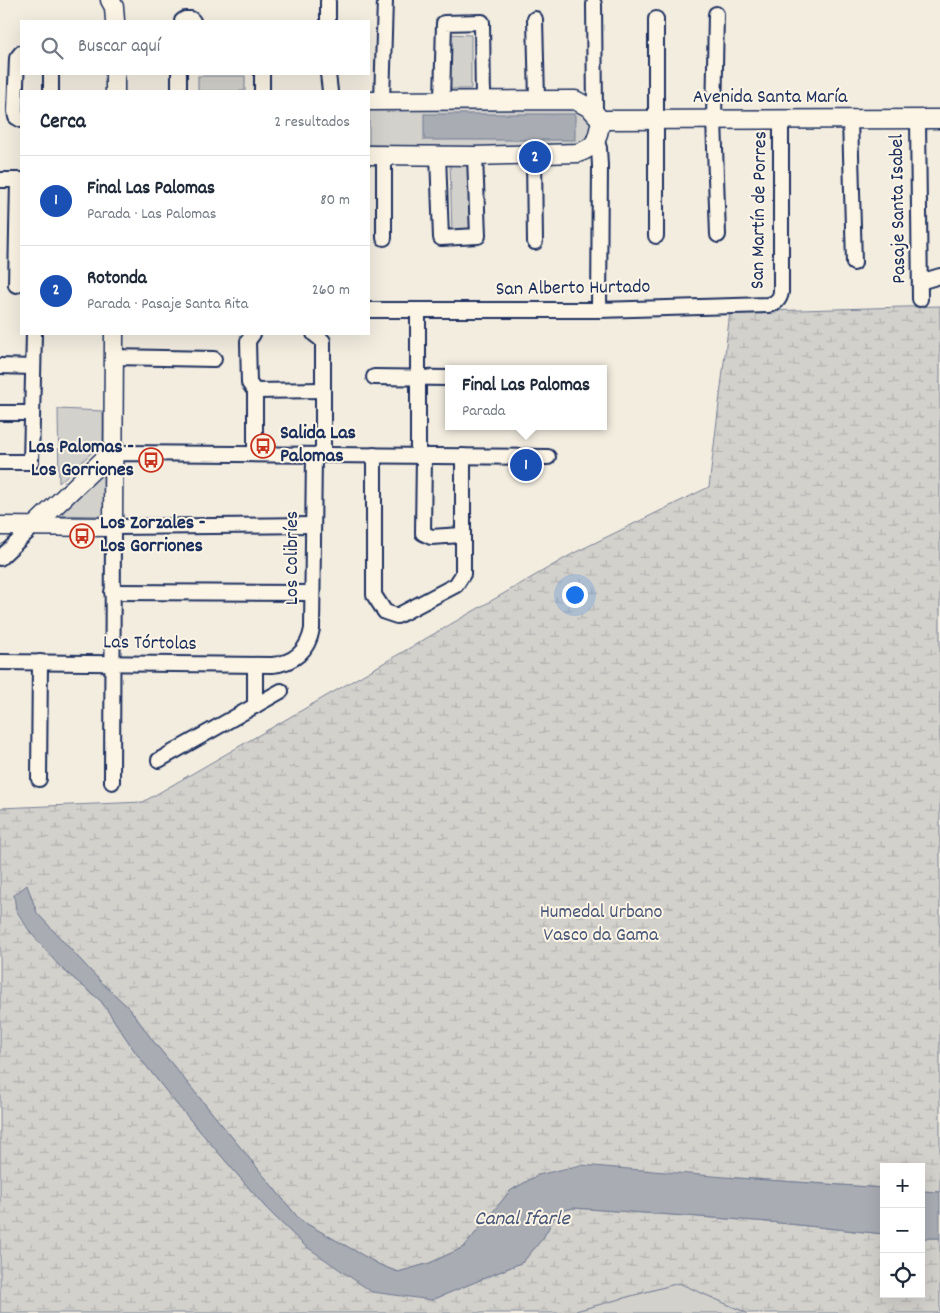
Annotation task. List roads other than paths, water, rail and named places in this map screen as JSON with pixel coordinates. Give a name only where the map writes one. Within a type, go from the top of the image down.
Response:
[{"type":"street","points":[[110,0],[114,7],[115,20]]},
{"type":"street","points":[[385,0],[375,101],[575,100],[583,103],[598,116]]},
{"type":"street","points":[[328,1],[328,20]]},
{"type":"street","points":[[594,4],[598,116],[597,142],[600,166],[599,310]]},
{"type":"street","points":[[716,14],[714,120],[718,235]]},
{"type":"street","points":[[535,19],[536,100]]},
{"type":"street","points":[[656,20],[656,236]]},
{"type":"street","points":[[442,100],[444,23],[482,22],[483,101]]},
{"type":"street","points":[[20,54],[17,58],[15,110],[16,117],[20,119]]},
{"type":"street","points":[[51,75],[51,90]]},
{"type":"street","points":[[115,75],[115,90]]},
{"type":"street","points":[[179,75],[179,90]]},
{"type":"street","points":[[262,75],[262,90]]},
{"type":"street","points":[[328,75],[330,90]]},
{"type":"street","name":"Avenida Santa María","points":[[598,116],[656,120],[940,119]]},
{"type":"street","name":"San Martín de Porres","points":[[778,301],[781,292],[781,119]]},
{"type":"street","points":[[850,119],[854,263]]},
{"type":"street","name":"Pasaje Santa Isabel","points":[[918,119],[920,299]]},
{"type":"street","points":[[384,238],[376,156],[578,153],[589,149],[597,142]]},
{"type":"street","points":[[438,155],[441,238],[478,236],[475,156]]},
{"type":"street","points":[[534,155],[535,242]]},
{"type":"street","points":[[0,180],[20,180],[16,285]]},
{"type":"street","points":[[920,282],[940,276]]},
{"type":"street","name":"San Alberto Hurtado","points":[[370,310],[599,310],[768,305],[778,301]]},
{"type":"street","points":[[418,311],[418,378],[423,533],[431,536],[462,535]]},
{"type":"street","points":[[0,462],[31,462],[34,335]]},
{"type":"street","points":[[112,782],[114,335]]},
{"type":"street","points":[[252,335],[248,341],[249,382],[255,391],[255,454]]},
{"type":"street","name":"Los Colibríes","points":[[298,656],[306,648],[311,636],[313,525],[323,390],[323,341],[315,335]]},
{"type":"street","points":[[114,358],[214,359]]},
{"type":"street","points":[[0,366],[33,367]]},
{"type":"street","points":[[374,376],[445,378]]},
{"type":"street","points":[[255,391],[323,390]]},
{"type":"street","points":[[0,413],[32,413]]},
{"type":"street","points":[[0,558],[101,462],[113,454],[548,457]]},
{"type":"street","points":[[374,455],[374,595],[385,612],[397,616],[456,586],[463,574],[463,456]]},
{"type":"street","points":[[0,526],[313,525]]},
{"type":"street","points":[[112,592],[312,593]]},
{"type":"street","name":"Las Tórtolas","points":[[0,662],[255,665],[279,664],[298,656]]},
{"type":"street","points":[[39,779],[40,662]]},
{"type":"street","points":[[255,665],[255,706]]},
{"type":"street","points":[[159,760],[281,691]]},
{"type":"water","points":[[424,114],[575,114],[575,140],[424,140]]},
{"type":"water","name":"Canal Ifarle","points":[[27,885],[37,913],[101,982],[130,1009],[153,1041],[300,1220],[380,1265],[398,1272],[430,1263],[464,1247],[510,1191],[538,1175],[581,1165],[880,1188],[880,1234],[770,1222],[574,1208],[558,1211],[543,1238],[523,1262],[432,1300],[372,1292],[304,1245],[267,1209],[174,1101],[136,1053],[101,1001],[60,967],[30,932],[16,910],[14,895]]},
{"type":"water","points":[[925,1191],[940,1192],[940,1238],[925,1238]]},
{"type":"place","name":"Rotonda","points":[[535,157]]},
{"type":"place","name":"Salida Las Palomas","points":[[263,446]]},
{"type":"place","name":"Las Palomas - Los Gorriones","points":[[151,460]]},
{"type":"place","name":"Final Las Palomas","points":[[526,465]]},
{"type":"place","name":"Los Zorzales - Los Gorriones","points":[[82,536]]},
{"type":"park label","name":"Humedal Urbano Vasco da Gama","points":[[601,924]]}]
